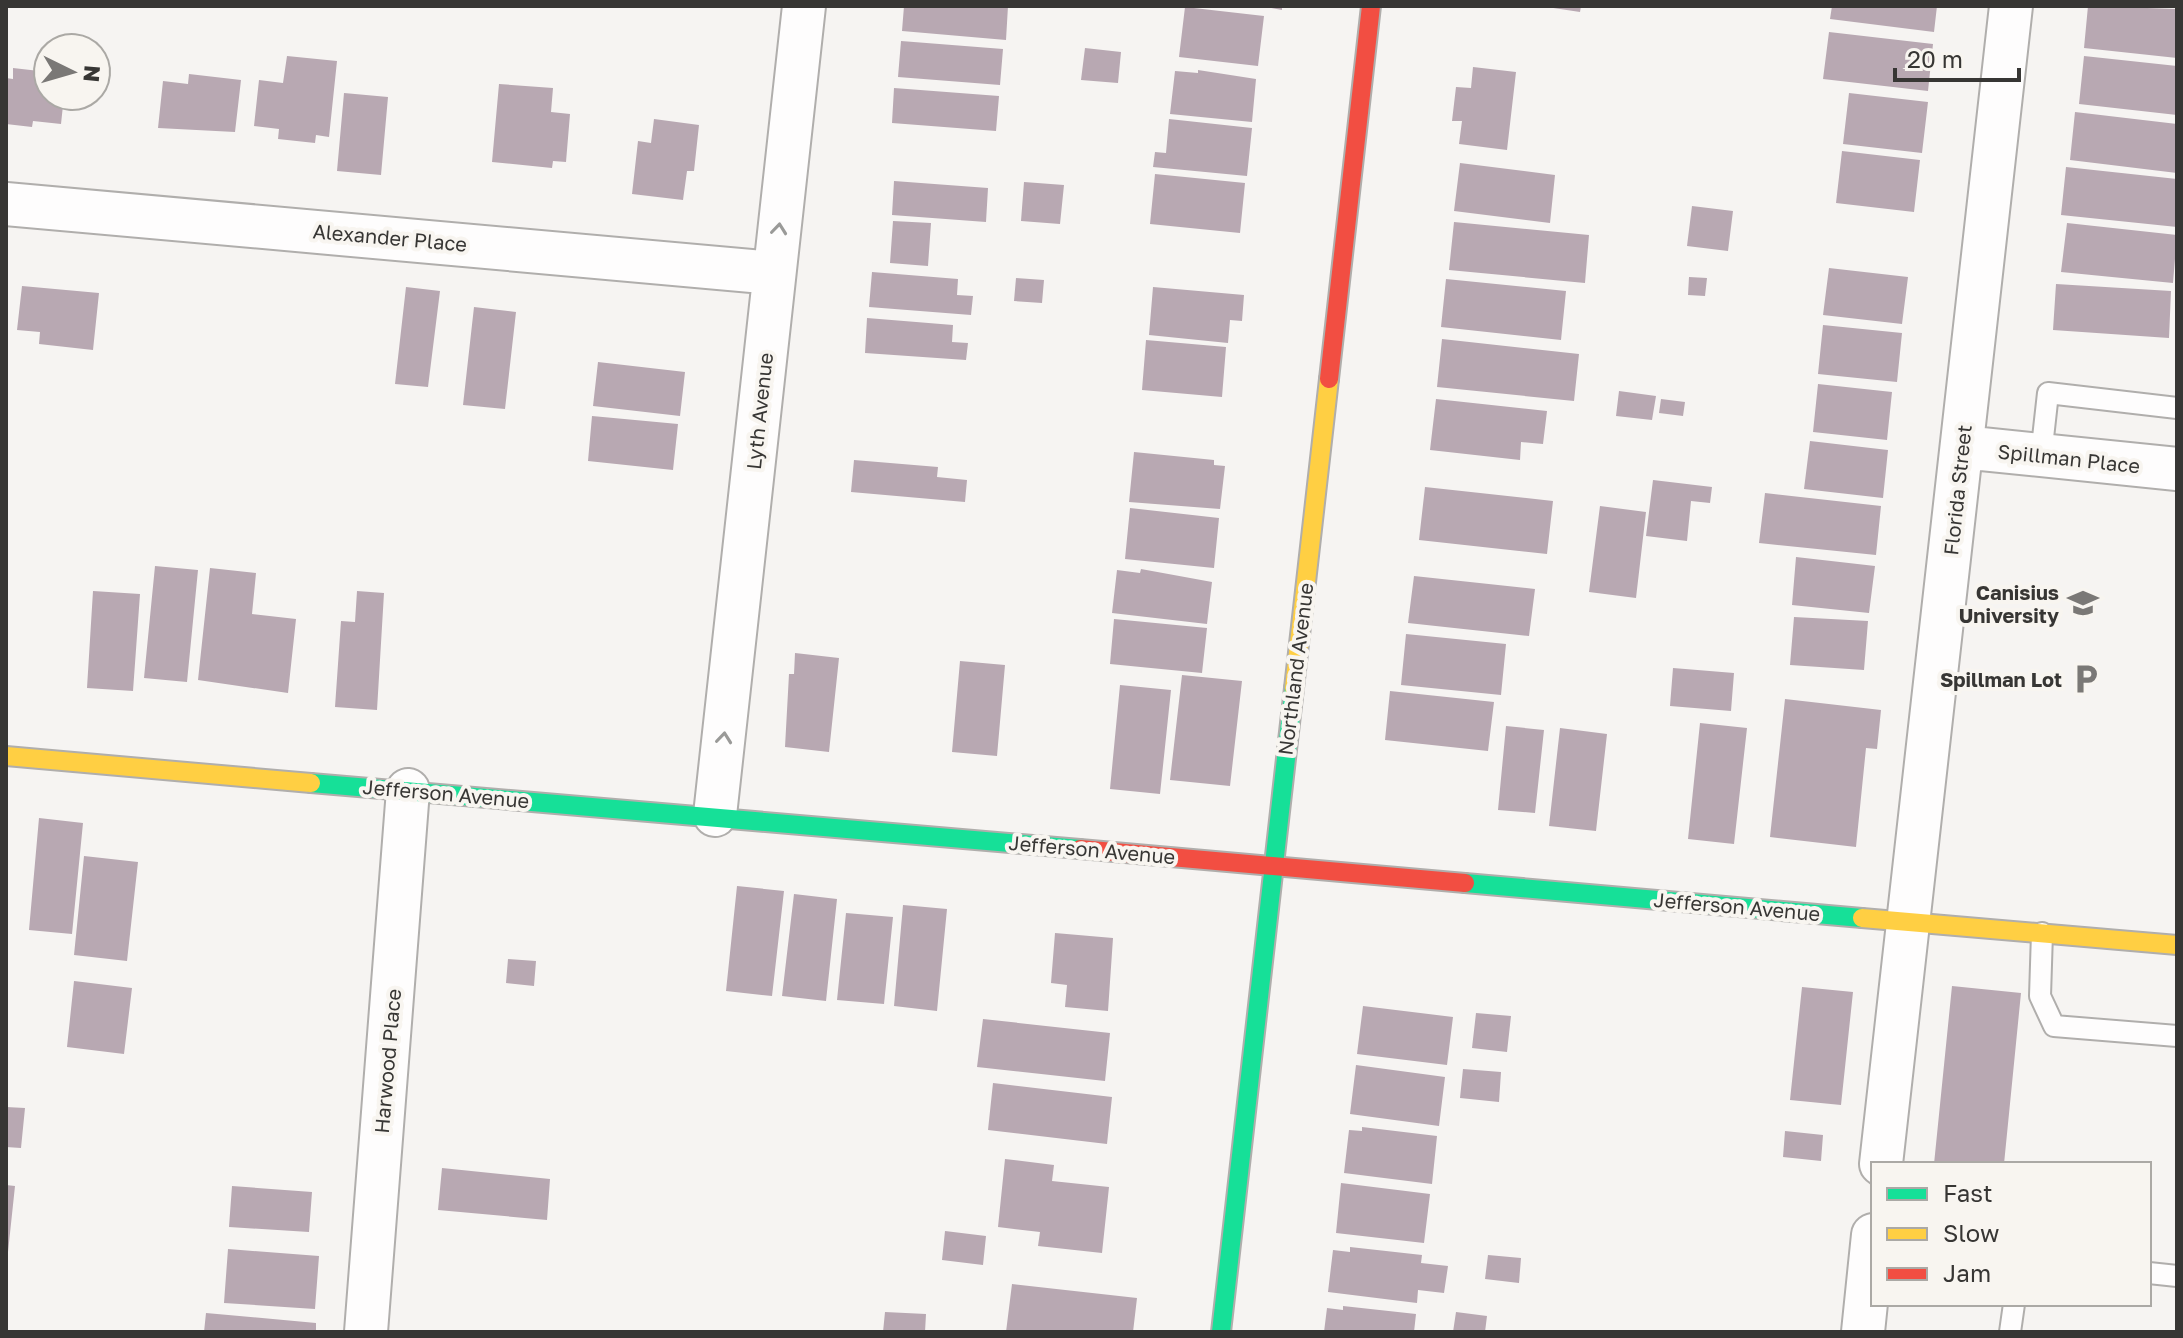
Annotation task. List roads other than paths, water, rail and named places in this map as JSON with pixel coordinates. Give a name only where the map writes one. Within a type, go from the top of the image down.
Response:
[{"type":"street","name":"Lyth Avenue","points":[[715,815],[804,6]]},
{"type":"street","name":"Northland Avenue","points":[[1221,1332],[1371,6]]},
{"type":"street","name":"Florida Street","points":[[1881,1162],[2011,6]]},
{"type":"street","name":"Alexander Place","points":[[6,204],[774,273]]},
{"type":"street","name":"Spillman Place","points":[[1962,447],[2177,469]]},
{"type":"street","name":"Jefferson Avenue","points":[[6,756],[715,815],[2177,945]]},
{"type":"street","name":"Harwood Place","points":[[366,1332],[408,790]]},
{"type":"street","points":[[1863,1332],[1871,1254]]},
{"type":"lane","points":[[2041,456],[2048,393],[2177,408]]},
{"type":"lane","points":[[2042,933],[2040,996],[2054,1026],[2177,1036]]},
{"type":"lane","points":[[2151,1273],[2177,1276]]},
{"type":"lane","points":[[2010,1332],[2014,1306]]},
{"type":"place","name":"Canisius University","points":[[2083,603]]},
{"type":"place","name":"Spillman Lot","points":[[2086,679]]}]
